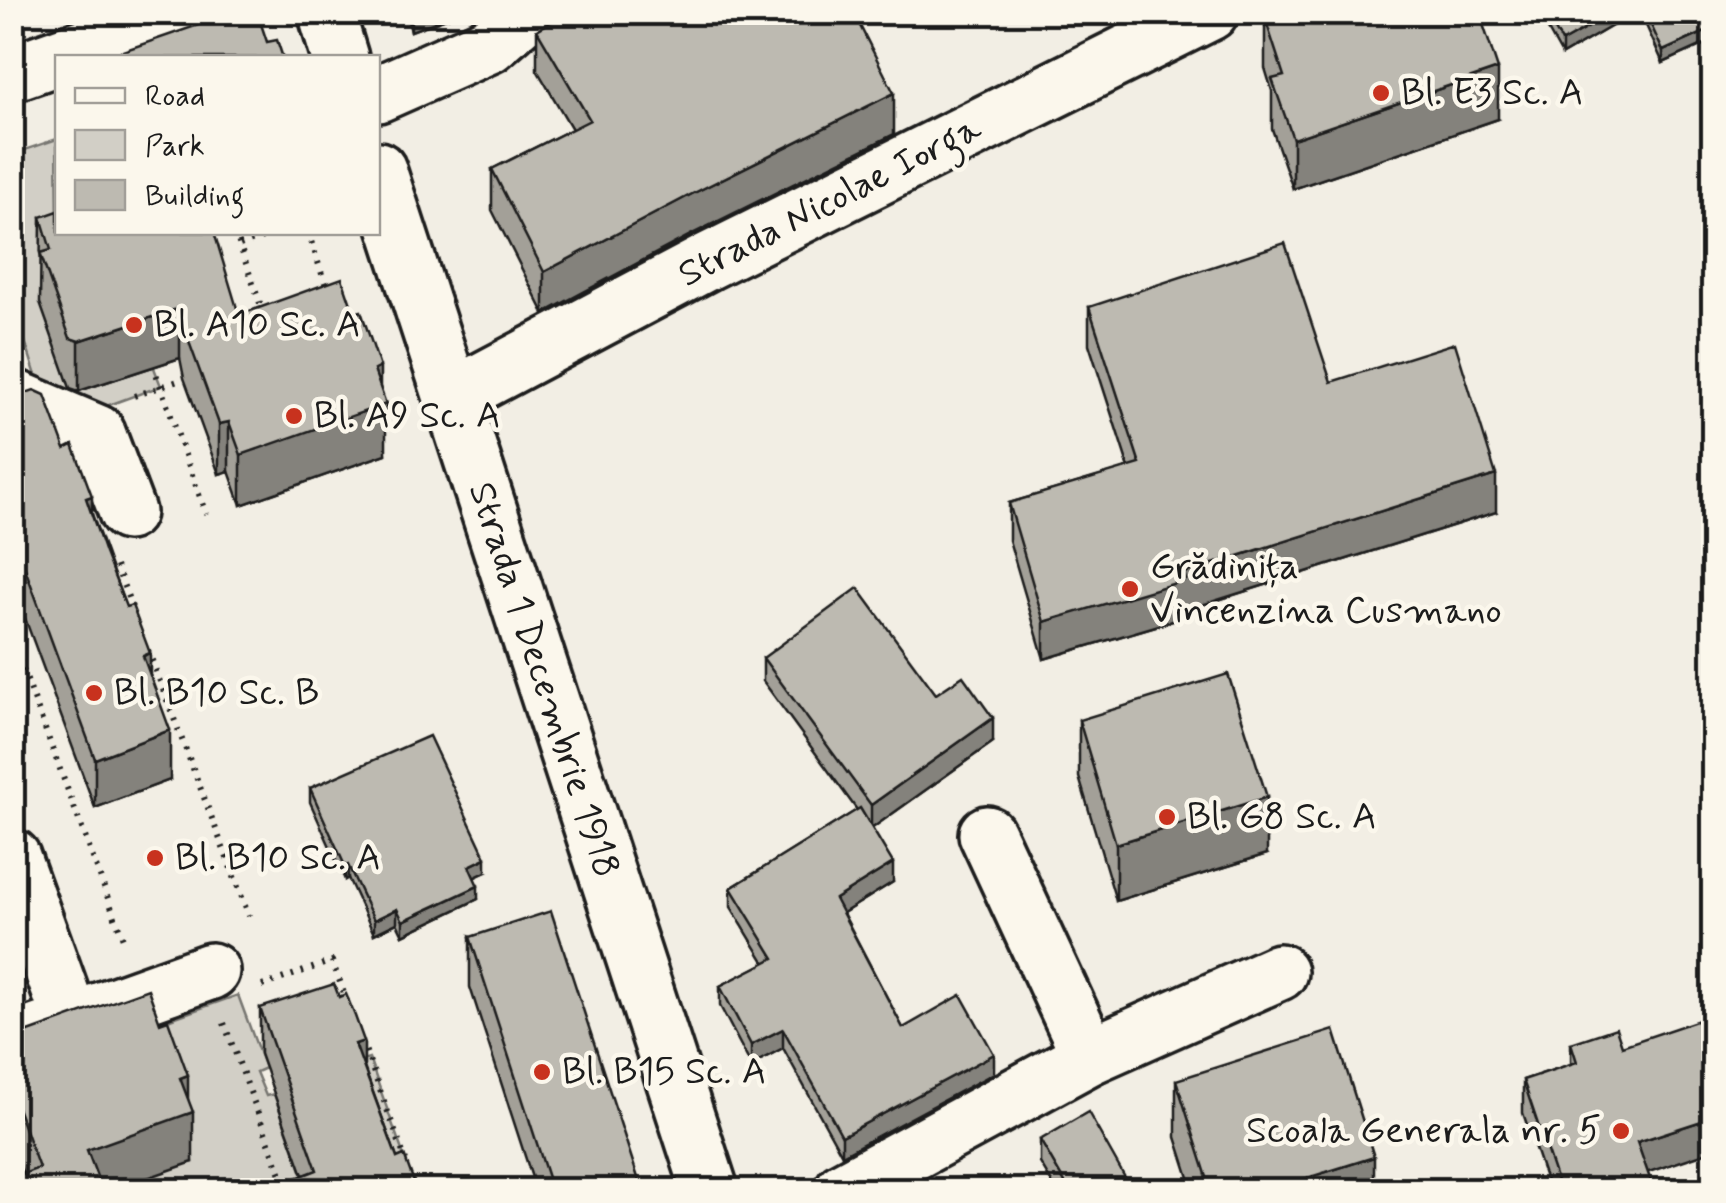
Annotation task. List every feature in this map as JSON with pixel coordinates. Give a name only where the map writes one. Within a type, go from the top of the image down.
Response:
[{"type":"main road","points":[[63,55],[184,12]]},
{"type":"main road","points":[[326,12],[339,55]]},
{"type":"main road","points":[[380,93],[489,45],[528,12]]},
{"type":"main road","name":"Strada Nicolae Iorga","points":[[452,396],[707,262],[1210,12]]},
{"type":"main road","points":[[12,73],[55,58]]},
{"type":"main road","name":"Strada 1 Decembrie 1918","points":[[380,176],[710,1190]]},
{"type":"main road","points":[[12,398],[97,433],[120,534]]},
{"type":"main road","points":[[987,834],[1090,1056]]},
{"type":"main road","points":[[12,857],[71,1021]]},
{"type":"main road","points":[[843,1190],[1090,1056],[1279,972]]},
{"type":"main road","points":[[12,1042],[71,1021],[217,995]]},
{"type":"path","points":[[236,235],[266,320]]},
{"type":"path","points":[[240,245],[268,235]]},
{"type":"path","points":[[309,235],[331,300]]},
{"type":"path","points":[[153,365],[206,514]]},
{"type":"path","points":[[131,397],[196,375]]},
{"type":"path","points":[[120,534],[133,610]]},
{"type":"path","points":[[12,640],[132,961]]},
{"type":"path","points":[[146,646],[249,916]]},
{"type":"path","points":[[332,961],[350,1010]]},
{"type":"path","points":[[217,995],[287,1190]]},
{"type":"path","points":[[356,1026],[410,1174]]},
{"type":"path","points":[[355,1062],[368,1058]]},
{"type":"path","points":[[12,1168],[21,1190]]},
{"type":"green space","points":[[55,140],[55,235],[60,235],[153,365],[161,386],[90,412],[40,388],[13,304],[12,195],[18,193],[13,154]]},
{"type":"green space","points":[[238,995],[265,1068],[256,1072],[266,1096],[274,1094],[308,1190],[102,1190],[12,1075]]},
{"type":"green space","points":[[369,1058],[416,1190],[392,1190],[355,1062]]},
{"type":"building","points":[[236,12],[257,12],[267,42],[277,40],[282,55],[111,55]]},
{"type":"building","points":[[568,12],[853,12],[894,93],[544,272],[492,169],[590,120],[537,30]]},
{"type":"building","points":[[1281,12],[1479,12],[1498,69],[1293,139],[1272,79],[1284,76],[1265,18]]},
{"type":"building","points":[[1545,12],[1615,12],[1562,42]]},
{"type":"building","points":[[1645,12],[1714,12],[1714,28],[1663,51]]},
{"type":"building","points":[[55,212],[55,235],[215,235],[239,315],[342,278],[354,313],[361,311],[380,367],[374,370],[386,404],[241,455],[229,422],[219,424],[180,308],[79,341],[70,338],[40,253],[51,250],[41,217]]},
{"type":"building","points":[[1285,243],[1331,382],[1455,343],[1496,475],[1184,573],[1186,580],[1044,622],[1009,503],[1140,464],[1089,307]]},
{"type":"building","points":[[34,390],[45,395],[65,449],[73,445],[92,496],[86,498],[105,553],[126,607],[132,605],[150,653],[143,656],[170,730],[95,759],[12,533],[12,398]]},
{"type":"building","points":[[858,588],[936,694],[963,676],[993,718],[871,805],[763,658]]},
{"type":"building","points":[[1228,674],[1267,797],[1116,844],[1079,720]]},
{"type":"building","points":[[429,736],[486,858],[469,866],[478,886],[403,921],[397,909],[374,920],[310,788]]},
{"type":"building","points":[[860,808],[893,863],[835,899],[903,1028],[961,995],[994,1054],[842,1136],[783,1029],[751,1045],[720,986],[774,958],[731,888]]},
{"type":"building","points":[[551,911],[642,1190],[552,1190],[470,937]]},
{"type":"building","points":[[334,984],[339,997],[346,994],[355,1016],[364,1041],[355,1044],[397,1158],[404,1155],[417,1190],[265,1190],[317,1170],[260,1008]]},
{"type":"building","points":[[148,989],[160,1023],[168,1020],[188,1075],[180,1078],[193,1112],[87,1150],[102,1190],[12,1190],[12,1178],[39,1168],[12,1094],[12,1038]]},
{"type":"building","name":"Scoala Generala nr. 5","points":[[1714,1015],[1714,1117],[1637,1142],[1654,1190],[1560,1190],[1523,1080],[1577,1062],[1571,1043],[1616,1028],[1622,1046]]},
{"type":"building","points":[[1334,1030],[1374,1157],[1269,1190],[1211,1190],[1176,1080]]},
{"type":"building","points":[[1088,1112],[1132,1190],[1069,1190],[1040,1140]]},
{"type":"place","name":"Bl. E3 Sc. A","points":[[1381,93]]},
{"type":"place","name":"Bl. A10 Sc. A","points":[[134,325]]},
{"type":"place","name":"Bl. A9 Sc. A","points":[[294,416]]},
{"type":"place","name":"Grădinița Vincenzina Cusmano","points":[[1130,589]]},
{"type":"place","name":"Bl. B10 Sc. B","points":[[94,693]]},
{"type":"place","name":"Bl. G8 Sc. A","points":[[1167,817]]},
{"type":"place","name":"Bl. B10 Sc. A","points":[[155,858]]},
{"type":"place","name":"Bl. B15 Sc. A","points":[[542,1072]]},
{"type":"place","name":"Scoala Generala nr. 5","points":[[1621,1131]]}]
